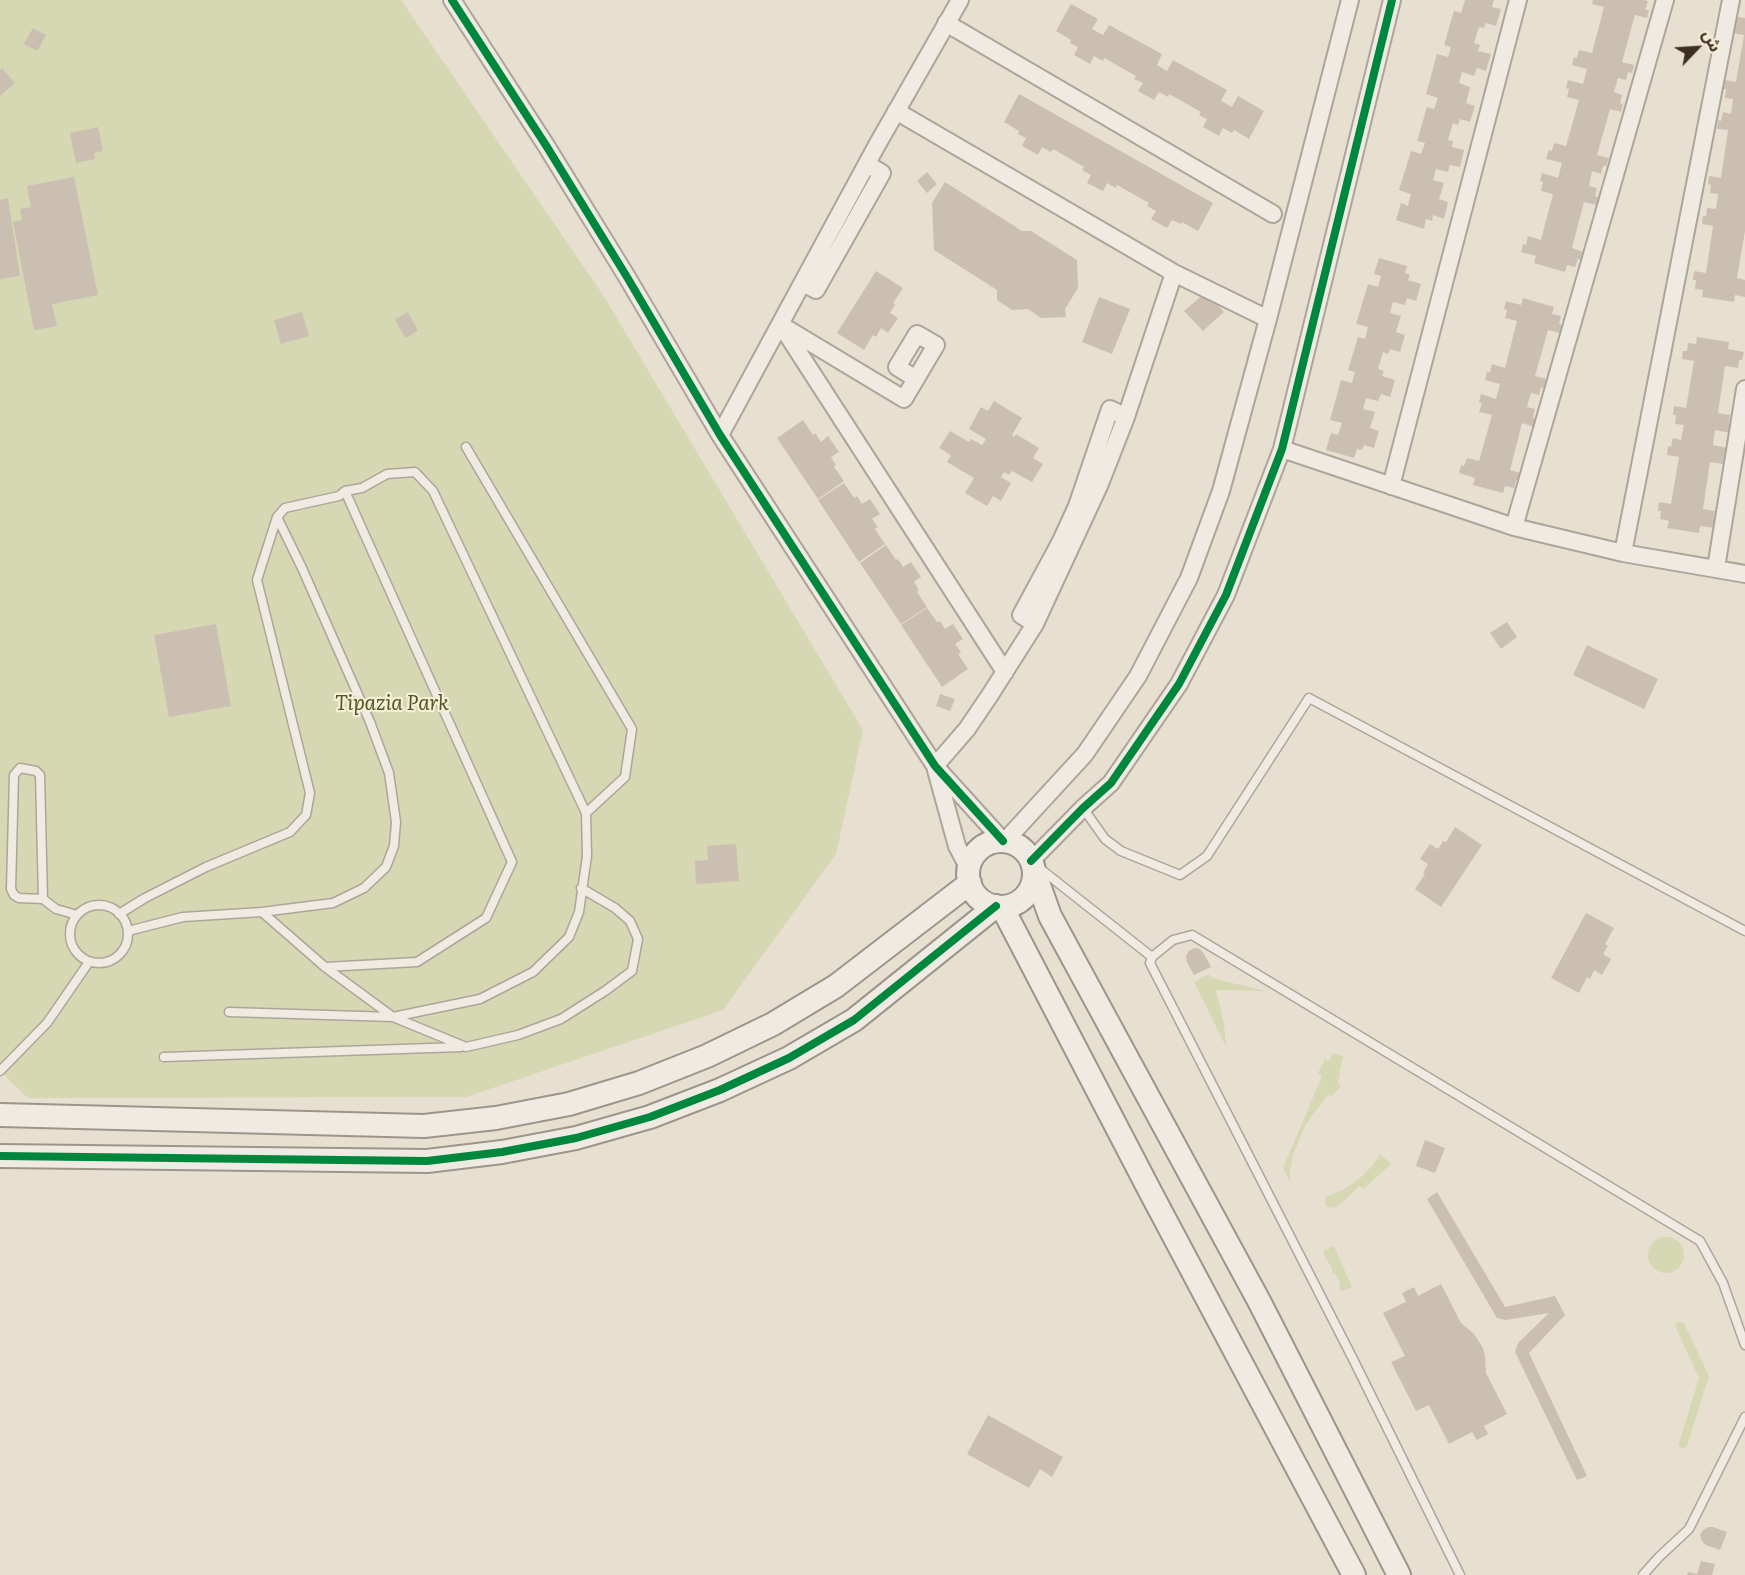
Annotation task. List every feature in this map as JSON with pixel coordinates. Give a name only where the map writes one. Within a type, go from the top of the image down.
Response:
[{"type":"street","points":[[452,0],[547,147],[720,435],[935,766],[1004,841]]},
{"type":"street","points":[[720,435],[803,283],[816,290],[882,173],[867,164],[960,0]]},
{"type":"street","points":[[1004,841],[1085,754],[1138,676],[1189,578],[1221,491],[1350,0]]},
{"type":"street","points":[[935,766],[957,846],[973,891],[987,904],[999,907],[1013,905],[1029,891],[1033,882],[1032,866],[1083,808],[1111,783],[1179,684],[1226,595],[1282,449],[1392,0]]},
{"type":"street","points":[[1391,486],[1518,0]]},
{"type":"street","points":[[1514,526],[1665,0]]},
{"type":"street","points":[[1623,552],[1731,0]]},
{"type":"street","points":[[946,23],[1273,214]]},
{"type":"street","points":[[896,111],[1174,273],[1268,319]]},
{"type":"street","points":[[935,766],[967,729],[1035,624],[1021,615],[1077,506],[1110,409],[1126,417],[1174,273]]},
{"type":"street","points":[[781,325],[904,399],[916,379]]},
{"type":"street","points":[[781,325],[1005,672]]},
{"type":"street","points":[[1716,568],[1745,389]]},
{"type":"street","points":[[1282,449],[1514,526],[1623,552],[1745,574]]},
{"type":"street","points":[[0,1115],[424,1126],[496,1118],[568,1104],[649,1079],[707,1056],[773,1024],[836,986],[969,876],[972,860],[985,845],[1004,841],[1025,851],[1050,916],[1259,1301],[1399,1575]]},
{"type":"street","points":[[0,1156],[427,1161],[502,1152],[576,1138],[650,1117],[720,1090],[789,1058],[854,1020],[999,907]]},
{"type":"street","points":[[999,907],[1350,1573],[1386,1549]]},
{"type":"lane","points":[[466,447],[632,729],[625,777],[586,813]]},
{"type":"lane","points":[[119,914],[206,867],[290,832],[306,815],[310,792],[257,580],[278,517],[285,508],[339,496],[345,491],[363,488],[387,474],[415,472],[433,491],[586,813],[587,855],[579,912],[569,936],[533,972],[480,999],[393,1017],[229,1012]]},
{"type":"lane","points":[[325,967],[417,962],[486,918],[512,862],[345,491]]},
{"type":"lane","points":[[128,931],[183,917],[262,912],[333,903],[364,888],[386,867],[394,846],[396,822],[389,773],[370,722],[278,517]]},
{"type":"lane","points":[[1083,808],[1106,839],[1121,851],[1180,875],[1207,856],[1309,698],[1745,931]]},
{"type":"lane","points":[[43,899],[40,775],[36,771],[20,768],[14,775],[11,889],[19,898],[43,899],[56,909],[77,915]]},
{"type":"lane","points":[[1032,866],[1152,957]]},
{"type":"lane","points":[[164,1057],[466,1047],[518,1035],[561,1019],[632,971],[638,939],[630,921],[615,908],[582,888]]},
{"type":"lane","points":[[93,905],[103,905],[119,914],[128,931],[127,941],[117,957],[98,964],[89,962],[74,950],[70,932],[72,923],[84,909],[93,905]]},
{"type":"lane","points":[[262,912],[325,967],[393,1017],[466,1047]]},
{"type":"lane","points":[[1460,1575],[1353,1359],[1150,963],[1152,957],[1173,940],[1192,935],[1700,1241],[1723,1284],[1745,1345]]},
{"type":"lane","points":[[0,1071],[47,1023],[89,962]]},
{"type":"lane","points":[[1643,1575],[1689,1529],[1745,1417]]},
{"type":"green space","name":"Tipazia Park","points":[[0,0],[401,0],[603,295],[863,730],[836,854],[723,1010],[466,1097],[28,1098],[0,1071]]},
{"type":"green space","points":[[1209,974],[1211,978],[1266,991],[1216,990],[1224,1024],[1226,1047],[1194,982]]},
{"type":"green space","points":[[1332,1053],[1343,1056],[1338,1082],[1341,1086],[1332,1096],[1329,1094],[1304,1128],[1293,1155],[1290,1183],[1283,1168],[1322,1076],[1318,1073],[1325,1059],[1330,1061]]},
{"type":"green space","points":[[1380,1154],[1391,1164],[1363,1189],[1360,1186],[1338,1206],[1330,1208],[1326,1205],[1326,1197],[1360,1178]]},
{"type":"green space","points":[[1666,1237],[1679,1242],[1684,1255],[1679,1268],[1666,1273],[1653,1268],[1648,1255],[1653,1242]]},
{"type":"green space","points":[[1334,1246],[1352,1287],[1342,1291],[1324,1255],[1324,1251]]},
{"type":"green space","points":[[1678,1322],[1684,1323],[1709,1376],[1687,1446],[1682,1449],[1679,1443],[1699,1378],[1675,1326]]},
{"type":"building","points":[[1465,0],[1494,0],[1492,7],[1501,9],[1496,26],[1486,23],[1484,28],[1479,27],[1474,43],[1480,45],[1478,51],[1491,54],[1486,71],[1477,68],[1474,76],[1462,72],[1459,83],[1470,87],[1466,103],[1475,106],[1470,122],[1460,119],[1458,125],[1453,123],[1448,140],[1453,141],[1452,147],[1464,150],[1460,167],[1450,165],[1448,172],[1436,169],[1433,180],[1444,183],[1439,199],[1448,202],[1444,219],[1433,215],[1432,221],[1426,219],[1424,229],[1396,220],[1401,203],[1408,206],[1411,194],[1399,190],[1411,151],[1421,154],[1425,143],[1417,141],[1427,107],[1434,109],[1438,98],[1426,94],[1437,54],[1448,57],[1451,47],[1444,45],[1454,11],[1461,13]]},
{"type":"building","points":[[1593,0],[1643,0],[1648,1],[1645,10],[1649,10],[1647,18],[1635,15],[1622,62],[1634,65],[1632,73],[1628,72],[1626,80],[1618,78],[1614,92],[1622,95],[1621,112],[1610,109],[1597,155],[1609,158],[1601,174],[1592,171],[1589,186],[1597,188],[1596,205],[1584,202],[1572,248],[1583,252],[1581,260],[1578,259],[1575,267],[1567,265],[1565,272],[1534,263],[1536,256],[1521,252],[1528,236],[1541,240],[1553,194],[1541,191],[1543,182],[1540,181],[1542,173],[1558,178],[1562,163],[1546,159],[1554,143],[1566,146],[1579,100],[1567,97],[1568,80],[1583,84],[1587,69],[1572,65],[1574,57],[1577,58],[1579,50],[1592,53],[1604,7],[1592,4]]},
{"type":"building","points":[[1071,4],[1098,19],[1092,29],[1103,35],[1109,25],[1162,54],[1157,65],[1167,71],[1173,60],[1227,90],[1221,101],[1232,107],[1238,96],[1264,111],[1249,139],[1234,130],[1232,133],[1223,128],[1219,136],[1203,127],[1207,119],[1199,115],[1201,112],[1169,94],[1168,97],[1159,92],[1154,100],[1138,91],[1143,83],[1134,79],[1136,76],[1104,58],[1103,61],[1094,56],[1090,64],[1074,55],[1078,47],[1056,31]]},
{"type":"building","points":[[1738,17],[1745,18],[1745,231],[1737,278],[1745,280],[1745,297],[1735,295],[1734,302],[1702,297],[1703,290],[1695,289],[1696,280],[1693,280],[1694,271],[1706,273],[1713,226],[1702,224],[1703,216],[1706,216],[1707,208],[1716,209],[1718,194],[1710,193],[1711,185],[1708,184],[1709,176],[1721,178],[1728,130],[1717,129],[1718,120],[1721,121],[1723,112],[1731,114],[1733,99],[1725,98],[1726,89],[1723,89],[1724,80],[1736,82],[1744,35],[1732,33],[1733,25],[1736,25]]},
{"type":"building","points":[[33,28],[46,35],[37,51],[24,44]]},
{"type":"building","points":[[2,68],[15,83],[0,96],[0,70]]},
{"type":"building","points":[[1019,94],[1213,203],[1198,231],[1182,222],[1181,224],[1172,220],[1167,228],[1151,219],[1156,211],[1147,206],[1149,203],[1117,185],[1116,188],[1107,183],[1103,191],[1087,183],[1091,175],[1082,170],[1084,167],[1053,149],[1051,152],[1042,147],[1038,155],[1022,146],[1026,138],[1004,122]]},
{"type":"building","points":[[98,127],[103,151],[94,153],[95,159],[76,163],[70,133]]},
{"type":"building","points":[[927,172],[937,184],[927,193],[917,181]]},
{"type":"building","points":[[74,177],[98,295],[52,304],[57,326],[34,330],[13,222],[22,220],[20,209],[31,207],[27,186]]},
{"type":"building","points":[[945,182],[1022,231],[1031,231],[1077,260],[1078,288],[1065,309],[1066,317],[1041,318],[1028,309],[1012,310],[997,300],[997,290],[934,250],[932,203]]},
{"type":"building","points":[[8,198],[20,276],[0,279],[0,200]]},
{"type":"building","points":[[1379,258],[1407,266],[1405,273],[1410,275],[1408,280],[1421,284],[1416,301],[1407,298],[1405,305],[1393,302],[1390,313],[1401,316],[1396,332],[1405,335],[1400,352],[1390,349],[1388,354],[1383,352],[1378,369],[1384,371],[1382,376],[1395,380],[1390,397],[1381,394],[1378,401],[1366,398],[1363,409],[1375,412],[1370,428],[1379,431],[1374,448],[1364,445],[1362,450],[1357,449],[1354,458],[1326,450],[1331,433],[1338,435],[1342,423],[1330,420],[1341,380],[1352,383],[1355,372],[1348,370],[1358,337],[1365,339],[1368,327],[1356,324],[1368,284],[1378,287],[1381,276],[1374,274]]},
{"type":"building","points":[[876,271],[903,288],[893,303],[895,305],[890,313],[898,318],[888,333],[881,328],[876,337],[873,335],[864,350],[837,333]]},
{"type":"building","points":[[1206,292],[1224,312],[1203,331],[1184,311]]},
{"type":"building","points":[[1099,297],[1130,309],[1112,354],[1082,342]]},
{"type":"building","points":[[1523,298],[1554,307],[1552,314],[1561,316],[1559,324],[1562,325],[1560,333],[1548,330],[1535,376],[1547,379],[1539,395],[1531,393],[1527,407],[1535,409],[1534,427],[1522,423],[1510,470],[1521,473],[1519,481],[1516,480],[1514,488],[1505,486],[1503,493],[1473,485],[1475,478],[1459,473],[1461,465],[1464,466],[1467,458],[1479,461],[1492,415],[1479,412],[1482,403],[1479,402],[1481,394],[1496,399],[1500,384],[1485,380],[1487,372],[1490,372],[1492,364],[1505,368],[1517,321],[1505,318],[1506,301],[1521,305]]},
{"type":"building","points":[[302,312],[309,336],[281,344],[274,320]]},
{"type":"building","points":[[408,312],[418,331],[405,338],[395,319]]},
{"type":"building","points":[[1697,337],[1729,342],[1728,349],[1744,352],[1742,360],[1739,360],[1738,368],[1725,366],[1718,413],[1730,415],[1731,433],[1715,430],[1713,445],[1728,448],[1727,456],[1724,455],[1723,464],[1710,462],[1703,509],[1715,511],[1716,528],[1700,526],[1699,533],[1667,528],[1669,521],[1660,519],[1661,511],[1658,511],[1659,502],[1671,504],[1679,457],[1667,455],[1668,446],[1671,447],[1673,438],[1681,440],[1684,425],[1675,424],[1674,406],[1686,408],[1694,361],[1682,359],[1683,351],[1687,351],[1688,343],[1696,344]]},
{"type":"building","points":[[994,401],[1022,418],[1012,435],[1014,437],[1016,434],[1039,448],[1033,458],[1043,464],[1032,482],[1012,471],[1009,475],[1004,472],[1001,477],[1011,483],[1001,501],[993,496],[987,506],[965,493],[974,478],[947,462],[951,455],[939,448],[950,431],[969,442],[971,439],[982,445],[986,439],[969,429],[981,407],[988,411]]},
{"type":"building","points":[[803,420],[821,442],[828,436],[839,452],[831,457],[836,465],[834,467],[844,481],[818,499],[777,438]]},
{"type":"building","points":[[844,483],[854,498],[857,496],[862,504],[870,499],[880,514],[872,519],[878,527],[875,529],[885,544],[859,562],[818,500]]},
{"type":"building","points":[[886,545],[903,567],[911,562],[921,577],[914,582],[919,590],[917,592],[927,607],[901,624],[860,563]]},
{"type":"building","points":[[927,608],[945,629],[953,624],[963,639],[955,644],[961,652],[958,654],[968,669],[942,687],[901,625]]},
{"type":"building","points":[[1507,622],[1517,637],[1501,649],[1490,633]]},
{"type":"building","points":[[216,624],[231,706],[169,717],[154,635]]},
{"type":"building","points":[[1587,645],[1658,679],[1644,709],[1573,675]]},
{"type":"building","points":[[940,694],[955,699],[950,711],[936,706]]},
{"type":"building","points":[[1455,827],[1482,845],[1441,907],[1415,889],[1425,874],[1423,873],[1428,864],[1420,859],[1430,844],[1438,849],[1443,841],[1446,842]]},
{"type":"building","points":[[736,844],[739,881],[696,884],[695,861],[708,860],[707,846]]},
{"type":"building","points":[[1586,913],[1614,928],[1605,944],[1608,946],[1603,954],[1611,959],[1602,975],[1594,970],[1590,979],[1587,977],[1579,993],[1551,978]]},
{"type":"building","points":[[1194,948],[1200,949],[1211,967],[1194,975],[1186,956]]},
{"type":"building","points":[[1425,1140],[1445,1148],[1435,1173],[1416,1166]]},
{"type":"building","points":[[1437,1192],[1505,1307],[1555,1296],[1565,1315],[1529,1353],[1587,1476],[1577,1480],[1515,1352],[1518,1343],[1549,1313],[1506,1320],[1497,1318],[1427,1199]]},
{"type":"building","points":[[1441,1284],[1461,1323],[1474,1334],[1483,1348],[1486,1373],[1507,1414],[1484,1426],[1488,1434],[1477,1440],[1472,1432],[1449,1444],[1429,1405],[1416,1411],[1391,1362],[1405,1356],[1383,1313],[1406,1302],[1402,1293],[1414,1287],[1418,1296]]},
{"type":"building","points":[[988,1415],[1063,1457],[1052,1477],[1040,1469],[1029,1488],[967,1454]]},
{"type":"building","points":[[1708,1527],[1727,1532],[1720,1550],[1702,1541],[1700,1535]]},
{"type":"building","points":[[1701,1561],[1715,1564],[1712,1575],[1687,1575],[1688,1572],[1697,1574]]},
{"type":"cycle path","points":[[452,0],[547,147],[720,435],[935,766],[1003,841]]},
{"type":"cycle path","points":[[1031,861],[1111,783],[1179,684],[1226,595],[1282,449],[1392,0]]},
{"type":"cycle path","points":[[0,1156],[427,1161],[502,1152],[576,1138],[650,1117],[720,1090],[789,1058],[854,1020],[996,906]]}]
